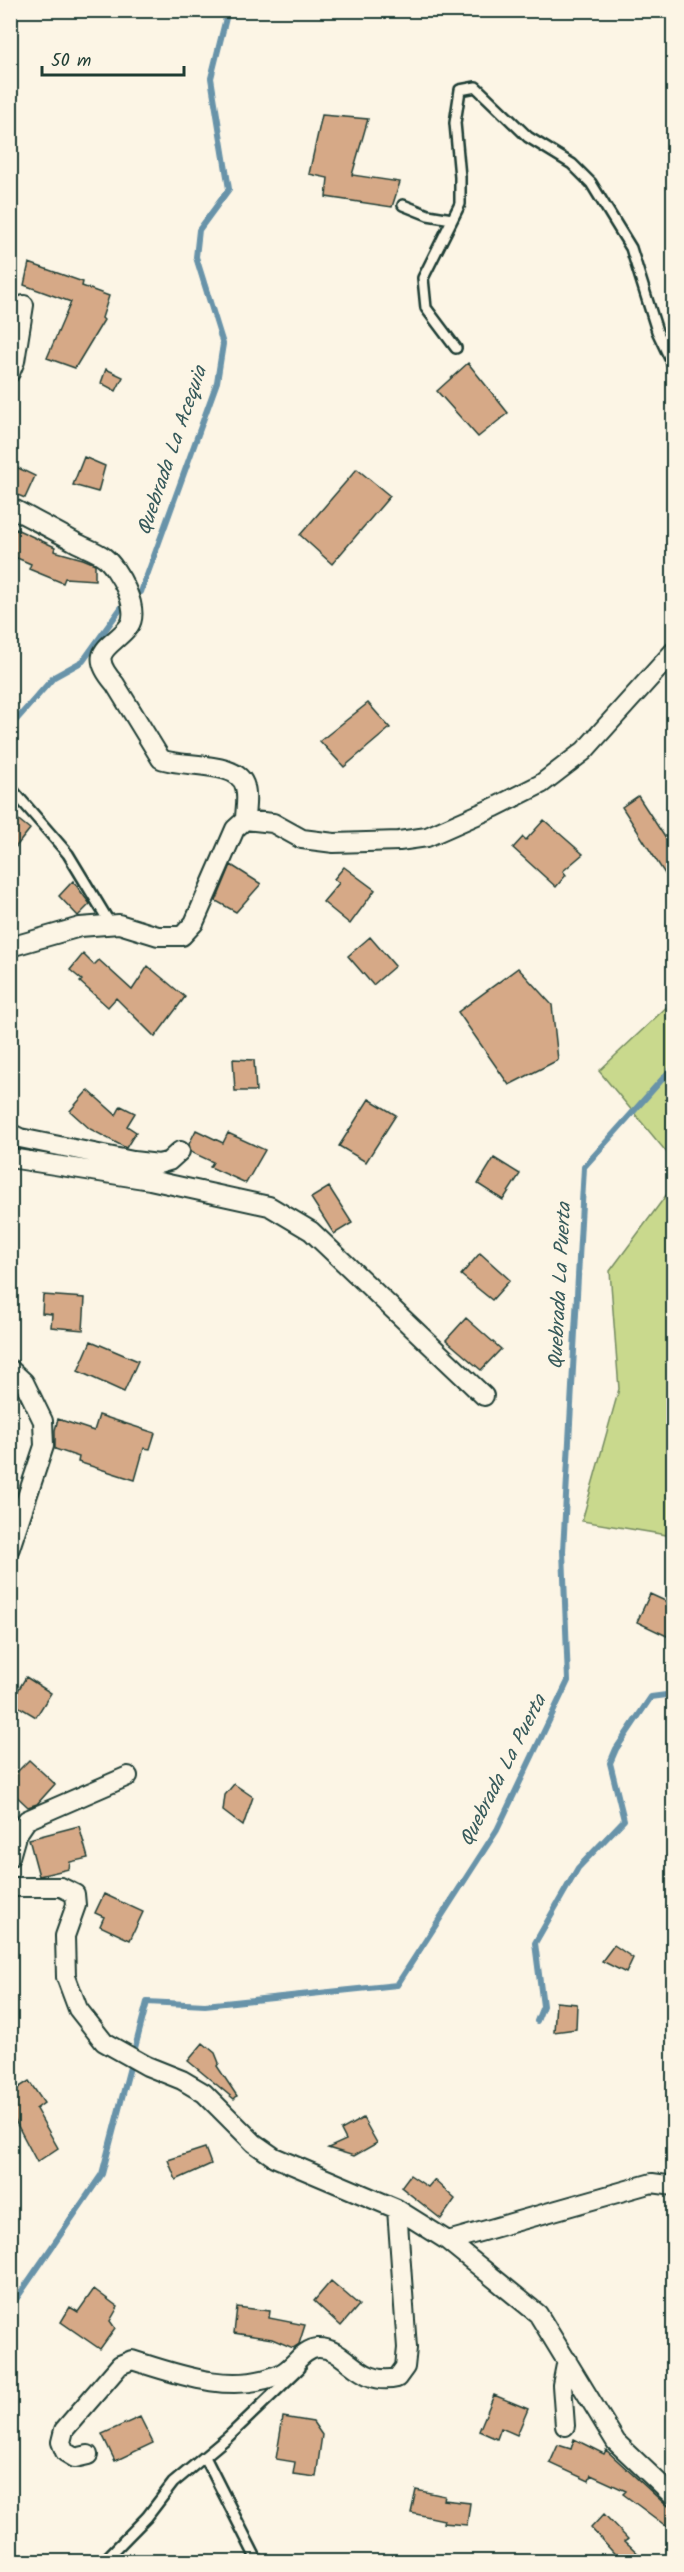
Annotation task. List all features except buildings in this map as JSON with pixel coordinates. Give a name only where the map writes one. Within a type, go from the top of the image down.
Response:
[{"type":"street","points":[[10,373],[15,361],[24,305]]},
{"type":"street","points":[[10,507],[103,556],[119,574],[132,609],[130,624],[105,646],[102,661],[107,675],[115,684],[161,759],[171,764],[221,768],[238,775],[245,787],[245,820],[235,830],[194,923],[182,936],[158,936],[119,924],[80,927],[10,946]]},
{"type":"street","points":[[245,820],[273,823],[302,839],[334,843],[399,841],[427,837],[541,784],[584,751],[674,651]]},
{"type":"street","points":[[10,1133],[20,1138],[133,1161],[159,1164],[169,1161],[180,1151]]},
{"type":"street","points":[[10,1158],[150,1180],[270,1206],[311,1231],[484,1396]]},
{"type":"street","points":[[10,1369],[24,1382],[43,1421],[44,1446],[10,1548]]},
{"type":"street","points":[[10,1857],[16,1836],[27,1820],[128,1776]]},
{"type":"street","points":[[10,1887],[61,1887],[75,1894],[76,1905],[65,1936],[66,1977],[78,2009],[104,2042],[119,2052],[182,2080],[204,2093],[254,2143],[274,2157],[397,2209],[448,2241],[538,2314],[616,2442],[674,2497]]},
{"type":"street","points":[[448,2241],[652,2183],[674,2186]]},
{"type":"street","points":[[88,2455],[75,2458],[65,2452],[61,2442],[64,2430],[120,2366],[132,2360],[210,2381],[229,2384],[250,2383],[282,2373],[305,2353],[317,2348],[330,2350],[369,2377],[383,2381],[397,2378],[405,2367],[407,2348],[397,2209]]},
{"type":"street","points":[[566,2426],[562,2385],[567,2360]]},
{"type":"lane","points":[[456,348],[426,308],[423,278],[460,204],[456,106],[460,90],[476,87],[528,137],[572,164],[591,183],[631,248],[657,331],[674,367]]},
{"type":"lane","points":[[403,205],[428,215],[452,219]]},
{"type":"lane","points":[[10,787],[68,854],[111,925]]},
{"type":"lane","points":[[103,2562],[147,2517],[173,2483],[292,2378],[317,2348]]},
{"type":"lane","points":[[205,2457],[258,2562]]},
{"type":"green space","points":[[673,1001],[673,1160],[599,1071]]},
{"type":"green space","points":[[673,1186],[673,1536],[582,1521],[619,1389],[610,1271]]},
{"type":"waterway","name":"Quebrada La Acequia","points":[[141,592],[217,382],[223,344],[196,257],[199,230],[229,189],[211,78],[228,10]]},
{"type":"waterway","name":"Quebrada La Acequia","points":[[10,727],[54,677],[83,661],[126,601]]},
{"type":"waterway","name":"Quebrada La Puerta","points":[[10,2308],[102,2174],[147,2002],[205,2005],[397,1985],[497,1830],[568,1681],[563,1551],[584,1167],[674,1066]]},
{"type":"waterway","points":[[537,2021],[543,2006],[535,1943],[578,1868],[624,1820],[610,1763],[616,1749],[651,1697],[674,1694]]}]
